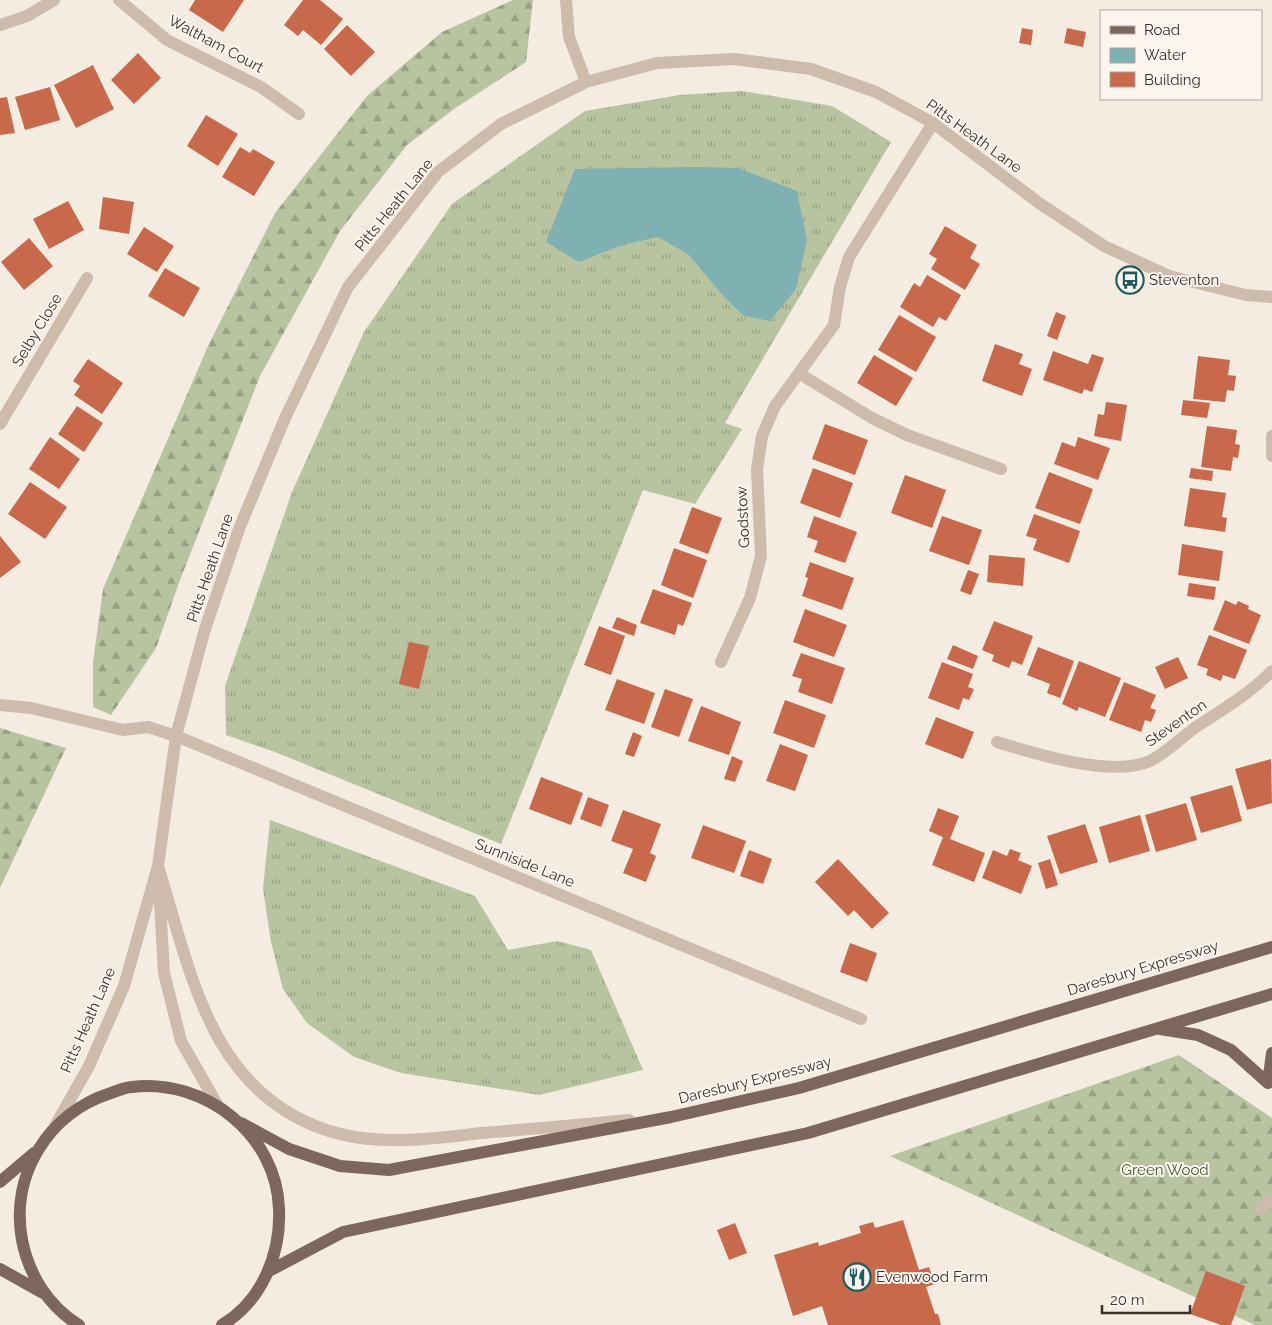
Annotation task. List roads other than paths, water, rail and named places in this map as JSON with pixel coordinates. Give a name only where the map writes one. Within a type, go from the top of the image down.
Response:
[{"type":"main road","name":"Daresbury Expressway","points":[[241,1123],[289,1149],[340,1166],[389,1170],[671,1117],[799,1088],[1272,947]]},
{"type":"main road","points":[[269,1271],[343,1232],[808,1133],[1272,994]]},
{"type":"main road","points":[[1156,1028],[1198,1035],[1231,1050],[1270,1087]]},
{"type":"main road","points":[[1270,1087],[1272,1054]]},
{"type":"main road","points":[[0,1182],[36,1151],[55,1126],[90,1100],[132,1086],[176,1088],[217,1104],[241,1123],[265,1155],[279,1193],[280,1232],[269,1271],[253,1298],[222,1325]]},
{"type":"main road","points":[[36,1151],[22,1186],[19,1223],[26,1259],[43,1293],[67,1321],[79,1325]]},
{"type":"main road","points":[[0,1269],[43,1293]]},
{"type":"street","points":[[0,25],[27,16],[54,0]]},
{"type":"street","name":"Waltham Court","points":[[119,0],[167,40],[261,87],[299,114]]},
{"type":"street","points":[[566,0],[569,37],[586,82]]},
{"type":"street","name":"Pitts Heath Lane","points":[[55,1126],[89,1066],[124,986],[158,866],[176,736],[205,630],[239,529],[285,418],[348,287],[438,172],[501,124],[586,82],[657,63],[734,59],[811,69],[876,92],[933,123],[1039,203],[1104,246],[1169,276],[1246,295],[1272,297]]},
{"type":"street","name":"Godstow","points":[[721,662],[750,598],[761,556],[757,469],[762,436],[775,406],[834,325],[840,286],[849,257],[933,123]]},
{"type":"street","name":"Selby Close","points":[[0,424],[88,278]]},
{"type":"street","points":[[800,374],[872,418],[907,435],[1001,470]]},
{"type":"street","points":[[1272,436],[1272,456]]},
{"type":"street","name":"Steventon","points":[[998,742],[1045,756],[1095,765],[1124,767],[1149,761],[1251,692],[1272,671]]},
{"type":"street","name":"Sunniside Lane","points":[[0,704],[31,708],[123,730],[148,727],[176,736],[861,1019]]},
{"type":"street","points":[[158,866],[195,985],[220,1041],[250,1084],[284,1112],[317,1127],[350,1136],[398,1140],[671,1117]]},
{"type":"street","name":"Pitts Heath Lane","points":[[158,866],[164,973],[182,1041],[217,1104]]},
{"type":"street","points":[[1260,1210],[1272,1200]]},
{"type":"water","points":[[738,168],[797,191],[807,240],[796,289],[770,321],[744,316],[725,298],[688,254],[658,237],[622,245],[579,262],[546,242],[575,169]]},
{"type":"place","name":"Steventon","points":[[1130,280]]},
{"type":"place","name":"Evenwood Farm","points":[[857,1277]]},
{"type":"park label","name":"Green Wood","points":[[1165,1170]]}]
